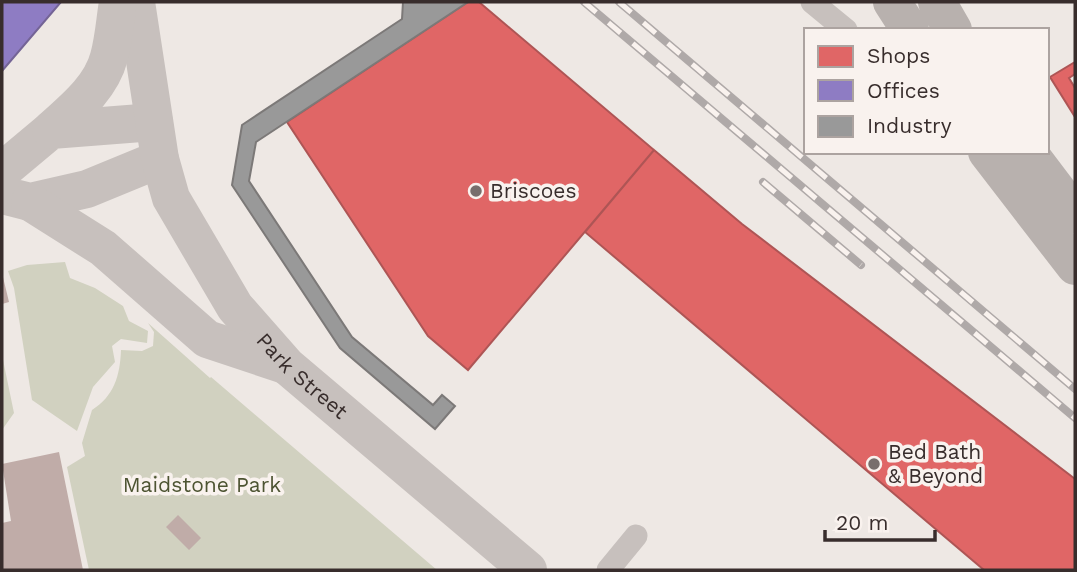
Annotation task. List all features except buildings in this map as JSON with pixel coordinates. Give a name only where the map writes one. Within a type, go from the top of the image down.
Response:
[{"type":"main road","points":[[892,2],[909,28]]},
{"type":"main road","points":[[937,2],[952,28]]},
{"type":"main road","points":[[989,154],[1075,267]]},
{"type":"main road","points":[[1030,154],[1075,214]]},
{"type":"street","points":[[2,171],[84,100],[97,82],[109,60],[118,2]]},
{"type":"street","name":"Park Street","points":[[136,2],[160,159],[171,198],[235,307],[287,366],[528,570]]},
{"type":"street","points":[[51,130],[154,122]]},
{"type":"street","points":[[16,198],[87,189],[160,159]]},
{"type":"street","points":[[16,198],[103,248],[207,339],[287,366]]},
{"type":"lane","points":[[812,2],[844,28]]},
{"type":"lane","points":[[608,570],[636,536]]},
{"type":"green space","points":[[65,262],[70,278],[95,288],[123,306],[129,321],[148,331],[147,343],[121,339],[112,346],[115,362],[93,387],[77,431],[32,400],[14,288],[8,271],[27,265]]},
{"type":"green space","name":"Maidstone Park","points":[[148,323],[437,570],[89,570],[67,467],[85,456],[82,443],[92,410],[111,392],[119,368],[121,350],[142,351],[153,346],[154,332]]},
{"type":"green space","points":[[2,355],[14,413],[2,430]]},
{"type":"railway","points":[[584,2],[1075,418]]},
{"type":"railway","points":[[619,2],[1075,389]]},
{"type":"railway","points":[[763,182],[861,265]]},
{"type":"place","name":"Briscoes","points":[[476,191]]},
{"type":"place","name":"Bed Bath & Beyond","points":[[874,464]]}]
